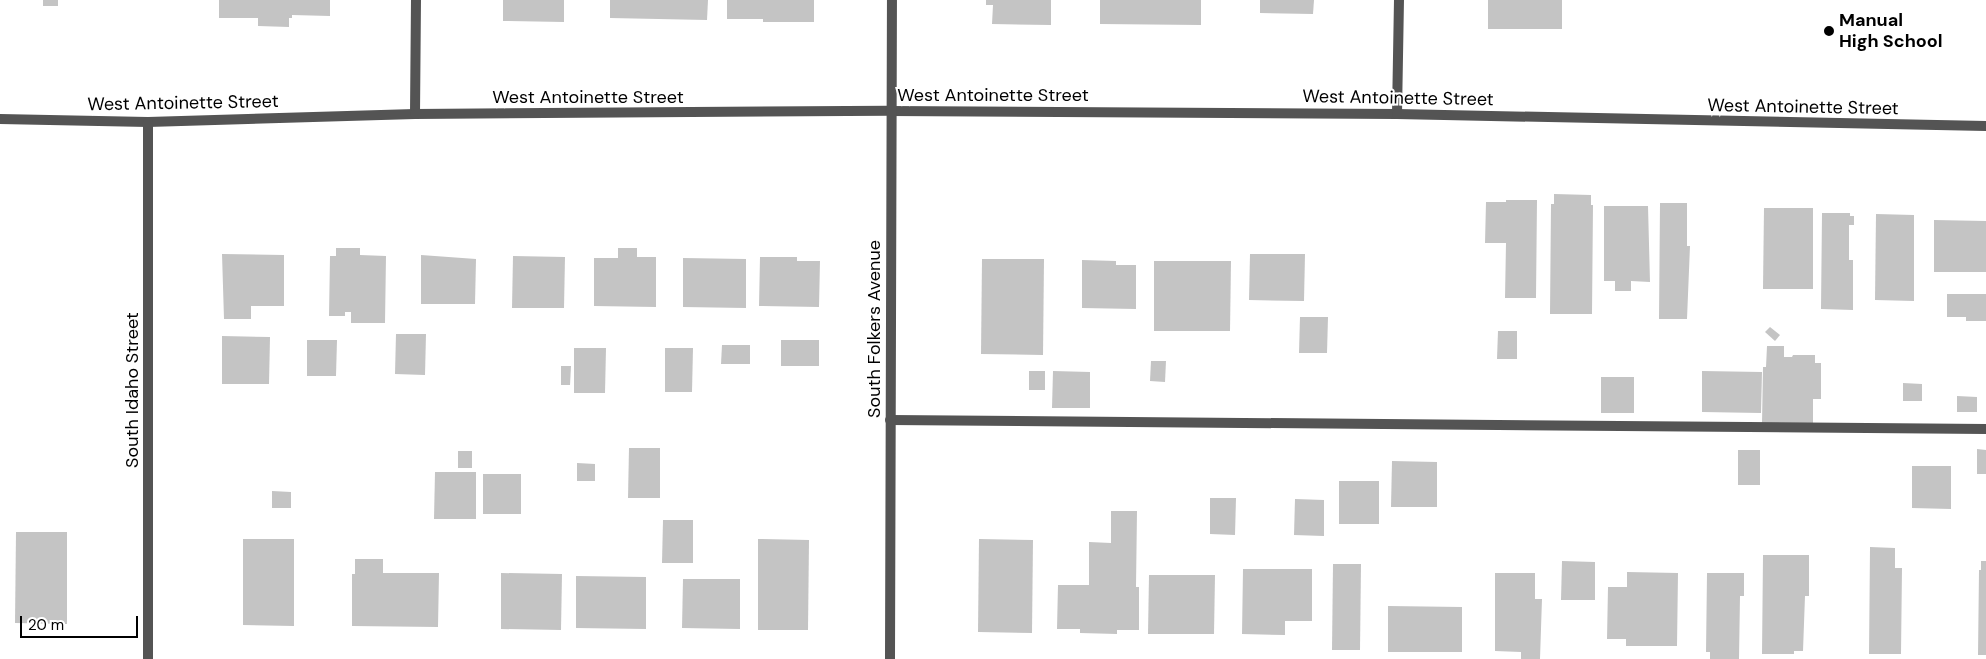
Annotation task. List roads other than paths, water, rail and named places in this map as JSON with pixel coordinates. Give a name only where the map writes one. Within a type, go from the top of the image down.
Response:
[{"type":"street","points":[[415,114],[416,0]]},
{"type":"street","name":"South Folkers Avenue","points":[[890,659],[890,111],[892,0]]},
{"type":"street","points":[[1398,114],[1399,0]]},
{"type":"street","name":"West Antoinette Street","points":[[0,119],[148,122],[415,114],[890,111],[1398,114],[1986,126]]},
{"type":"street","name":"South Idaho Street","points":[[148,122],[148,659]]},
{"type":"street","points":[[890,420],[1986,429]]},
{"type":"place","name":"Manual High School","points":[[1829,31]]}]
